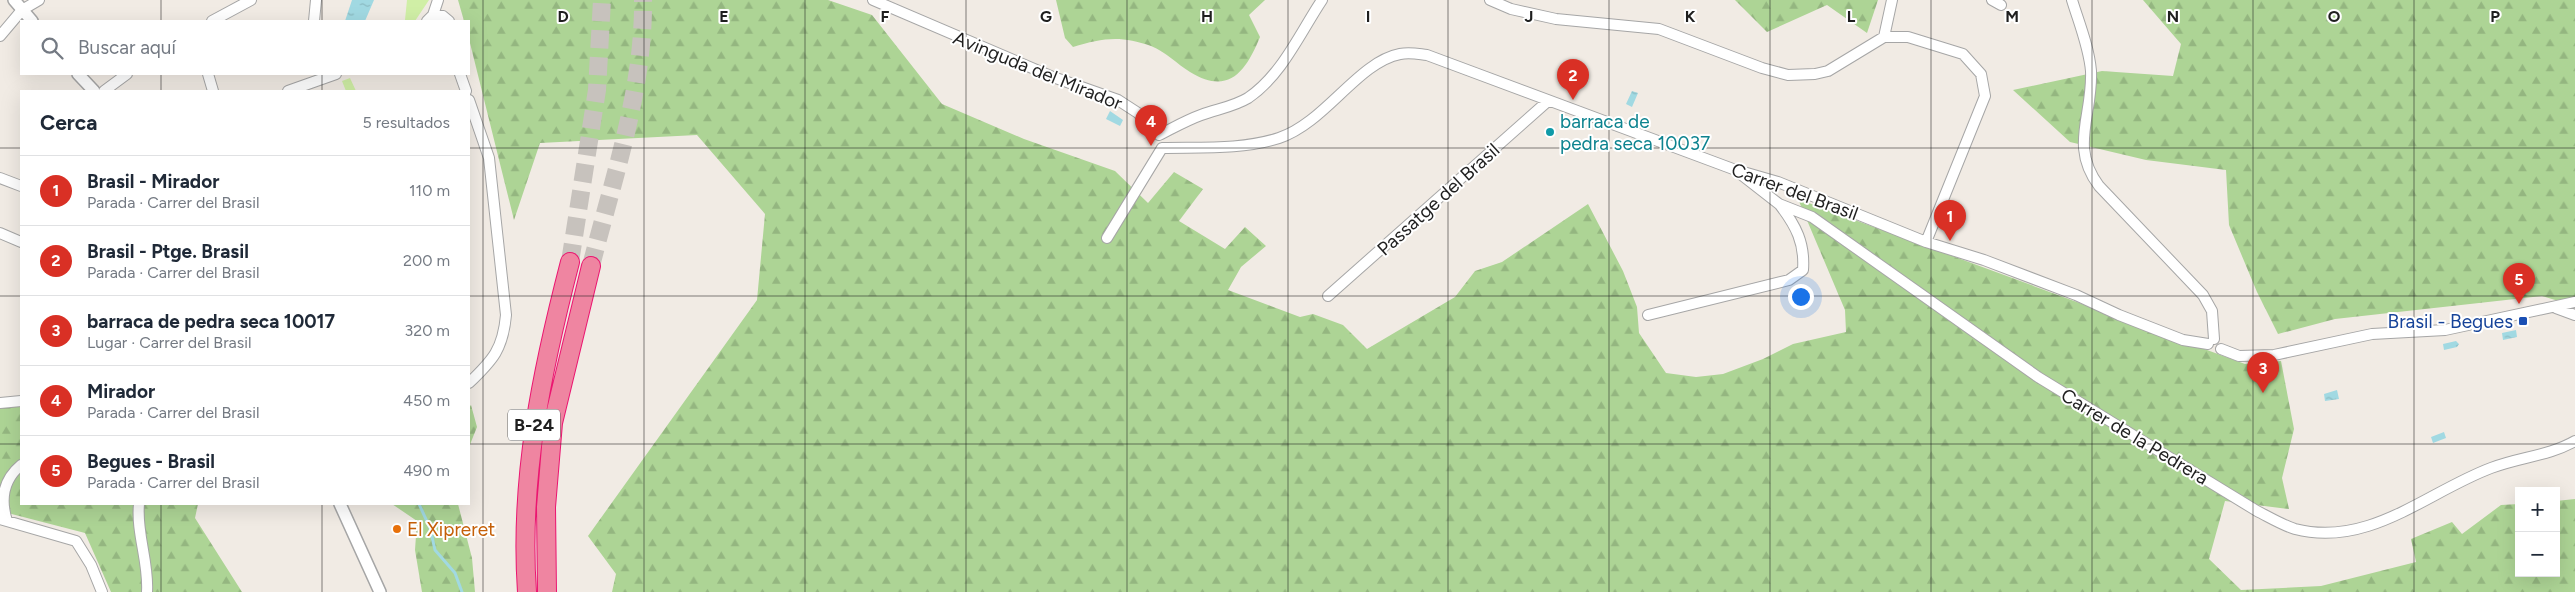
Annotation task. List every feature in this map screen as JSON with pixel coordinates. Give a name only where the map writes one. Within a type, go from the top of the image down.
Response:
[{"type":"highway","name":"B-24","points":[[527,592],[527,507],[534,422],[547,351],[570,262]]},
{"type":"highway","name":"B-24","points":[[547,592],[546,507],[553,423],[591,266]]},
{"type":"street","points":[[14,0],[31,20]]},
{"type":"street","points":[[0,36],[22,10],[39,0]]},
{"type":"street","points":[[214,20],[251,0]]},
{"type":"street","points":[[314,20],[316,0]]},
{"type":"street","points":[[438,0],[438,18]]},
{"type":"street","points":[[438,18],[444,0]]},
{"type":"street","name":"Avinguda del Mirador","points":[[872,0],[1044,73],[1118,100],[1138,113],[1159,135]]},
{"type":"street","points":[[1108,238],[1162,148],[1159,135],[1201,115],[1226,108],[1247,98],[1266,83],[1279,67],[1322,0]]},
{"type":"street","points":[[1490,0],[1511,9],[1548,18],[1659,29],[1762,68],[1788,74],[1806,75],[1828,71],[1884,37],[1908,37],[1963,54],[1981,74],[1985,96],[1926,242]]},
{"type":"street","points":[[1884,37],[1892,0]]},
{"type":"street","points":[[2072,0],[2090,68],[2091,82],[2082,153],[2089,173],[2099,186],[2203,295],[2212,311],[2211,341]]},
{"type":"street","name":"Carrer del Brasil","points":[[1162,148],[1228,146],[1281,138],[1319,115],[1371,68],[1398,54],[1410,53],[1448,62],[1733,169],[1778,182],[1926,242],[1984,260],[2057,288],[2183,340],[2211,341],[2212,352],[2217,352],[2221,349],[2239,356],[2274,355],[2372,334],[2445,330],[2556,308],[2575,302]]},
{"type":"street","points":[[79,75],[93,90]]},
{"type":"street","points":[[105,90],[126,75]]},
{"type":"street","points":[[208,75],[213,90]]},
{"type":"street","points":[[291,90],[331,75]]},
{"type":"street","points":[[460,75],[466,90]]},
{"type":"street","name":"Passatge del Brasil","points":[[1328,296],[1548,101]]},
{"type":"street","points":[[470,103],[489,158],[506,315],[505,330],[497,354],[470,382]]},
{"type":"street","name":"Carrer de la Pedrera","points":[[1733,169],[1779,204],[1812,217],[2038,377],[2257,511],[2295,528],[2326,533],[2370,526],[2403,513],[2492,467],[2556,449],[2575,441]]},
{"type":"street","points":[[0,178],[20,186]]},
{"type":"street","points":[[1648,315],[1789,280],[1803,270],[1804,252],[1792,222],[1779,204]]},
{"type":"street","points":[[0,233],[20,242]]},
{"type":"street","points":[[2556,308],[2575,315]]},
{"type":"street","points":[[0,403],[20,401]]},
{"type":"street","points":[[20,466],[2,484],[3,520],[76,541],[92,565],[102,592]]},
{"type":"street","points":[[139,505],[139,521],[147,566],[147,592]]},
{"type":"street","points":[[340,505],[380,592]]},
{"type":"green space","points":[[407,0],[429,0],[416,20],[405,20]]},
{"type":"green space","points":[[458,0],[828,0],[872,15],[942,104],[1024,139],[1115,171],[1148,203],[1174,172],[1203,189],[1179,221],[1225,249],[1245,227],[1266,246],[1241,267],[1228,290],[1300,317],[1313,314],[1343,325],[1367,349],[1455,297],[1475,271],[1502,262],[1588,204],[1623,271],[1637,307],[1639,333],[1666,373],[1696,377],[1723,374],[1763,359],[1793,344],[1846,332],[1845,310],[1798,199],[2245,364],[2281,361],[2294,429],[2282,478],[2289,509],[2225,501],[2209,559],[2241,590],[2321,586],[2416,562],[2411,539],[2452,522],[2462,534],[2501,505],[2515,504],[2515,577],[2560,577],[2560,501],[2575,499],[2575,592],[612,592],[616,574],[588,536],[757,300],[765,214],[697,135],[540,143],[514,220],[470,43],[470,20],[464,20]]},
{"type":"green space","points":[[1056,0],[1265,0],[1249,15],[1260,37],[1249,60],[1234,76],[1226,80],[1215,81],[1204,79],[1190,72],[1162,51],[1130,40],[1103,40],[1073,47],[1065,38]]},
{"type":"green space","points":[[1735,0],[1878,0],[1867,33],[1827,5],[1767,32]]},
{"type":"green space","points":[[2143,0],[2575,0],[2575,306],[2542,296],[2335,319],[2278,334],[2257,292],[2229,225],[2226,170],[2146,160],[2070,142],[2013,90],[2102,71],[2173,76],[2181,44]]},
{"type":"green space","points":[[350,78],[356,90],[346,90],[342,81]]},
{"type":"green space","points":[[20,403],[20,505],[198,505],[195,518],[242,592],[111,592],[85,533],[0,511],[0,405]]},
{"type":"green space","points":[[470,406],[477,427],[470,444]]},
{"type":"green space","points":[[393,505],[458,505],[472,558],[475,592],[422,592],[415,550],[417,521]]},
{"type":"water","points":[[352,0],[374,0],[365,20],[345,20]]},
{"type":"water","points":[[1632,91],[1638,93],[1632,107],[1626,104]]},
{"type":"water","points":[[1110,111],[1123,120],[1120,126],[1106,119]]},
{"type":"water","points":[[2516,330],[2517,337],[2503,340],[2502,333]]},
{"type":"water","points":[[2456,341],[2459,344],[2457,347],[2444,350],[2443,344]]},
{"type":"water","points":[[2337,390],[2339,399],[2325,401],[2324,394]]},
{"type":"water","points":[[2444,432],[2446,438],[2433,443],[2431,437]]},
{"type":"waterway","points":[[419,505],[430,528],[435,550],[455,573],[462,592]]},
{"type":"tunnel","points":[[570,262],[597,90],[602,0]]},
{"type":"tunnel","points":[[591,266],[633,101],[642,34],[643,0]]},
{"type":"place","name":"Brasil - Ptge. Brasil","points":[[1573,100]]},
{"type":"place","name":"barraca de pedra seca 10037","points":[[1550,132]]},
{"type":"place","name":"Mirador","points":[[1151,146]]},
{"type":"place","name":"Brasil - Mirador","points":[[1950,241]]},
{"type":"place","name":"Begues - Brasil","points":[[2519,304]]},
{"type":"place","name":"Brasil - Begues","points":[[2523,321]]},
{"type":"place","name":"barraca de pedra seca 10017","points":[[2263,393]]},
{"type":"place","name":"El Xipreret","points":[[397,529]]}]
